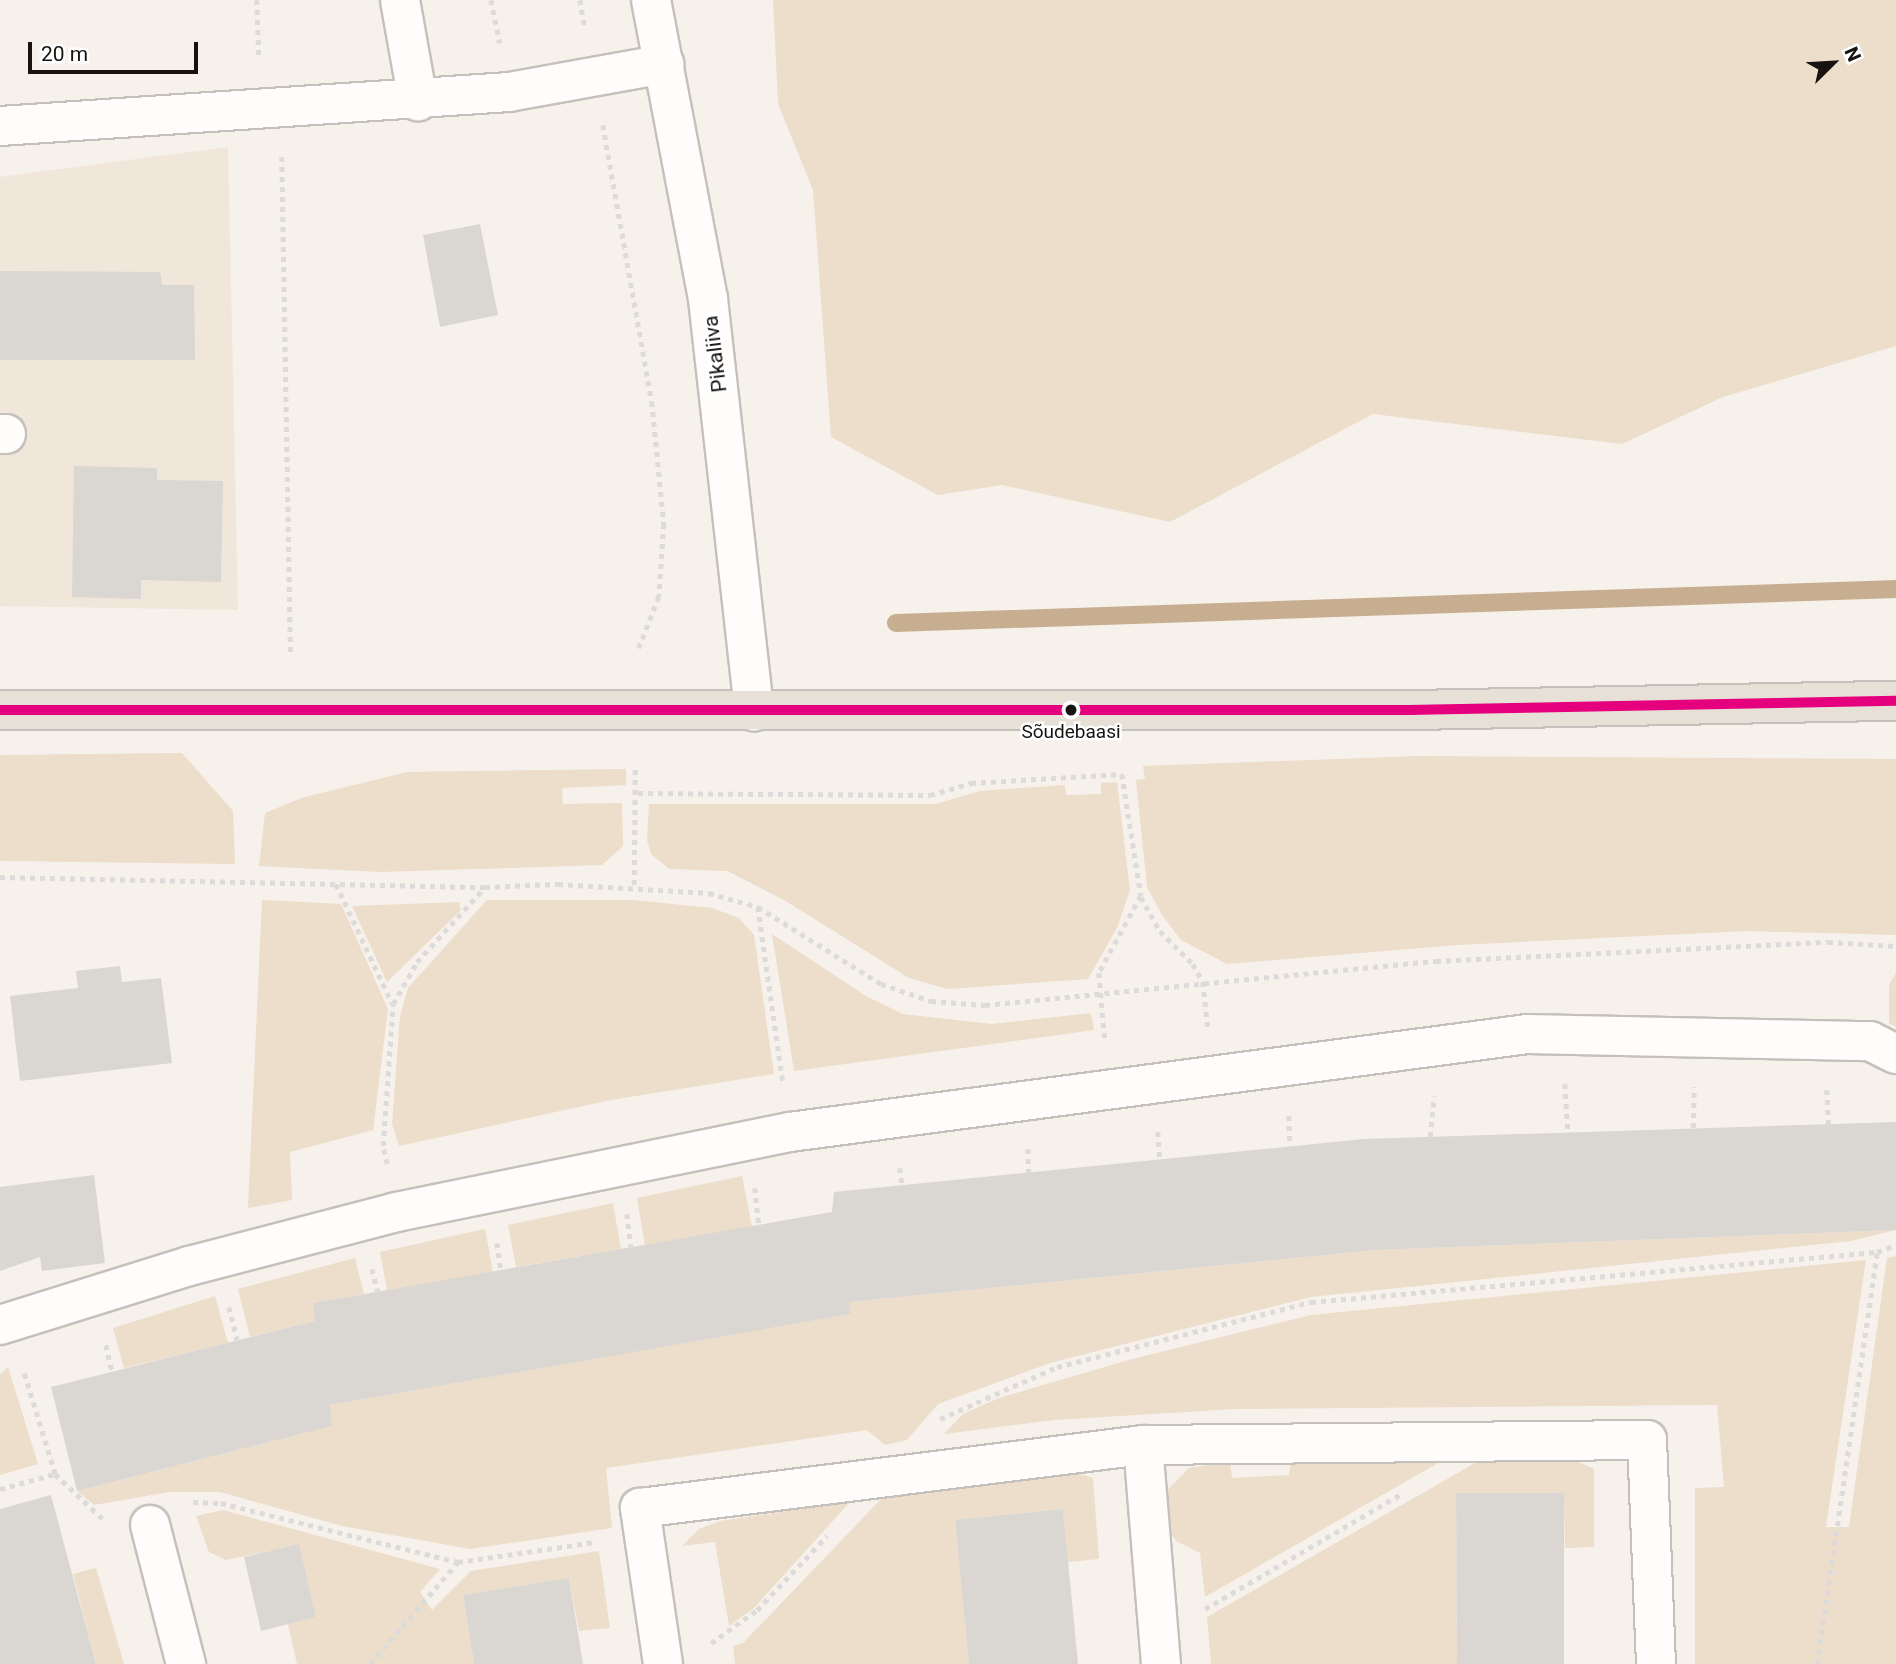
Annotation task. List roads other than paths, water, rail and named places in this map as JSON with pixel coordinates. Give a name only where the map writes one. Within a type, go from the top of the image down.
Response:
[{"type":"main road","points":[[0,710],[1413,710],[1896,701]]},
{"type":"street","points":[[400,0],[418,101]]},
{"type":"street","name":"Pikaliiva","points":[[652,0],[708,299],[754,711]]},
{"type":"street","points":[[0,126],[418,101],[509,92],[664,64]]},
{"type":"street","points":[[0,1325],[189,1266],[396,1212],[790,1132],[1527,1034],[1870,1041],[1896,1055]]},
{"type":"street","points":[[663,1664],[640,1508],[1143,1445],[1647,1440],[1656,1664]]},
{"type":"street","points":[[1143,1445],[1161,1658]]},
{"type":"street","points":[[132,1521],[186,1664]]},
{"type":"waterway","points":[[896,623],[1896,589]]},
{"type":"place","name":"Sõudebaasi","points":[[1071,710]]}]
